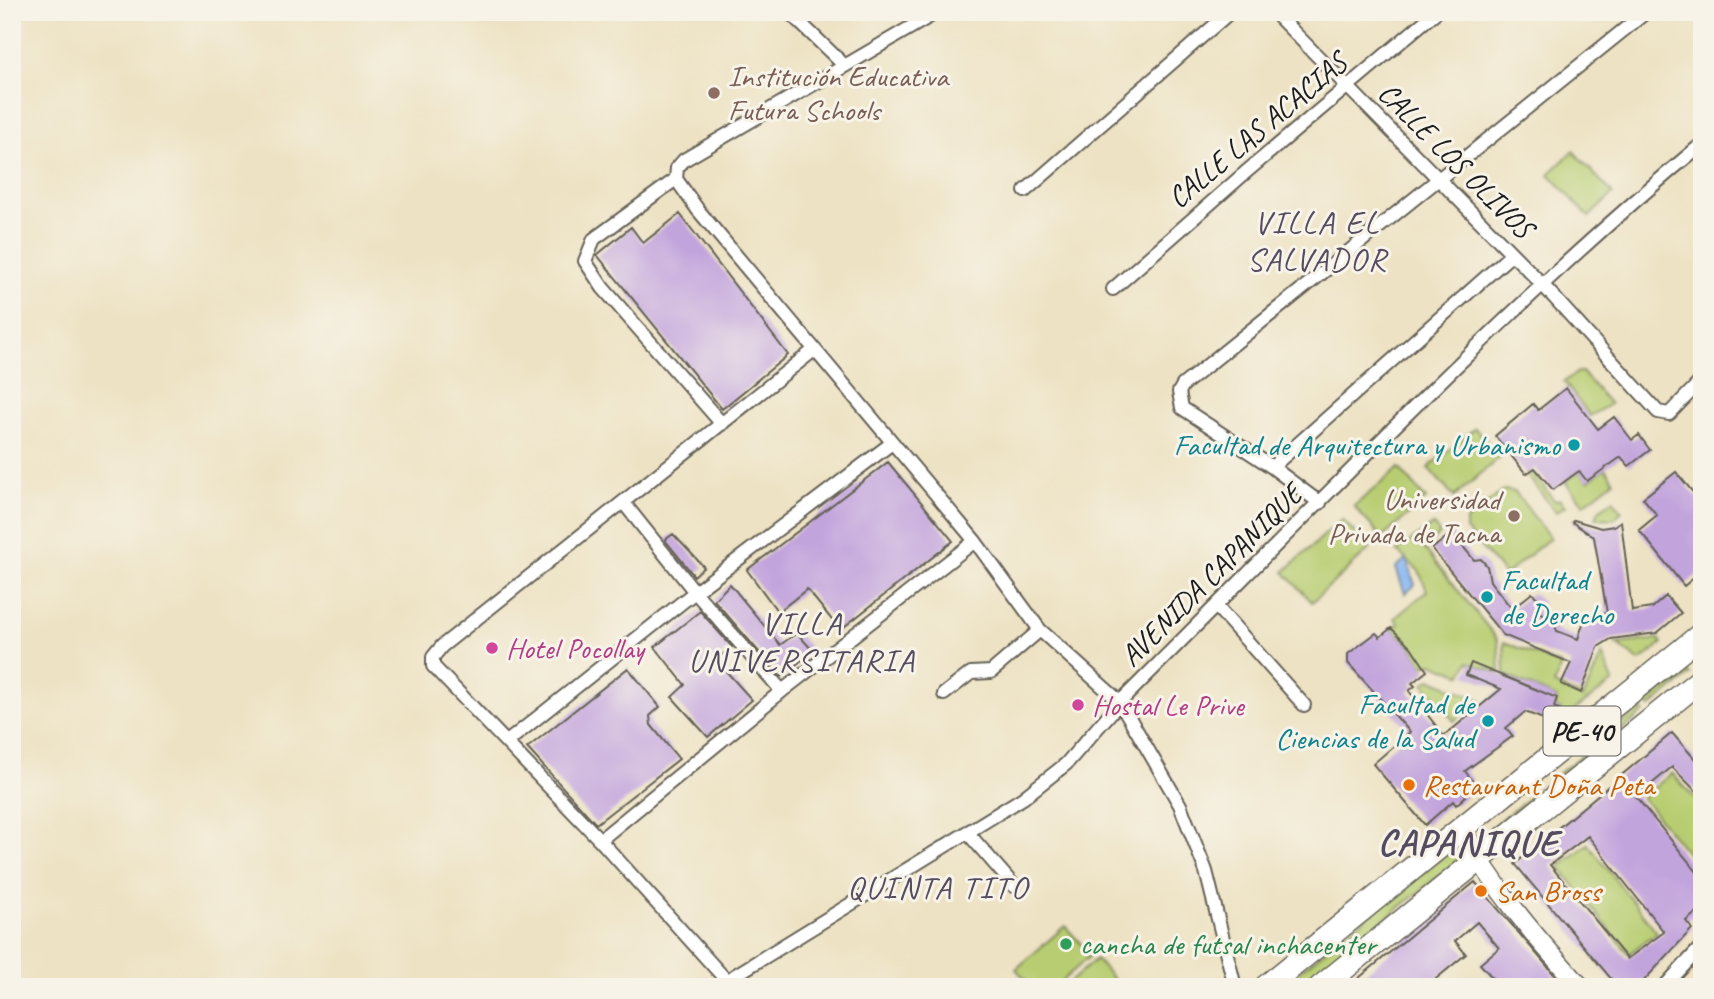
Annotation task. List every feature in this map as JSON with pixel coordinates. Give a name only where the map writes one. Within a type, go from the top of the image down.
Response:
[{"type":"highway","name":"PE-40","points":[[1266,987],[1462,829],[1699,644]]},
{"type":"highway","name":"PE-40","points":[[1321,987],[1702,679]]},
{"type":"street","points":[[937,12],[684,160],[677,168],[676,179],[814,350],[975,541],[1040,630],[1121,702],[1180,805],[1206,871],[1235,987]]},
{"type":"street","points":[[1025,191],[1230,12]]},
{"type":"street","name":"CALLE LOS OLIVOS","points":[[1274,12],[1542,284],[1658,412],[1669,414],[1702,380]]},
{"type":"street","name":"CALLE LAS ACACIAS","points":[[1113,289],[1246,172],[1436,12]]},
{"type":"street","points":[[1320,503],[1272,467],[1182,408],[1178,392],[1183,384],[1646,12]]},
{"type":"street","points":[[794,14],[845,66]]},
{"type":"street","name":"AVENIDA CAPANIQUE","points":[[721,984],[1023,798],[1066,764],[1121,702],[1216,606],[1542,284],[1622,210],[1702,144]]},
{"type":"street","points":[[676,179],[594,239],[585,261],[603,288],[722,424]]},
{"type":"street","points":[[1272,467],[1512,254]]},
{"type":"street","points":[[721,984],[600,840],[433,666],[433,657],[442,646],[814,350]]},
{"type":"street","points":[[508,742],[695,592],[892,443]]},
{"type":"street","points":[[623,502],[695,592],[782,691]]},
{"type":"street","points":[[600,840],[782,691],[975,541]]},
{"type":"street","points":[[1216,606],[1304,705]]},
{"type":"street","points":[[944,694],[971,673],[990,672],[1040,630]]},
{"type":"street","points":[[1462,829],[1478,860],[1552,955],[1581,987]]},
{"type":"street","points":[[967,832],[1014,886]]},
{"type":"street","points":[[1664,987],[1702,946]]},
{"type":"green space","points":[[1573,151],[1613,194],[1589,217],[1549,174]]},
{"type":"green space","points":[[1582,372],[1610,404],[1590,416],[1564,382]]},
{"type":"green space","points":[[1475,428],[1500,457],[1454,497],[1428,468]]},
{"type":"green space","points":[[1399,468],[1426,499],[1382,538],[1354,506]]},
{"type":"green space","points":[[1605,468],[1614,481],[1584,504],[1565,482],[1579,471],[1588,481]]},
{"type":"green space","points":[[1531,471],[1555,501],[1559,499],[1565,506],[1556,512],[1526,474]]},
{"type":"green space","points":[[1504,490],[1515,492],[1550,538],[1505,575],[1466,530],[1466,521]]},
{"type":"green space","points":[[1613,500],[1622,511],[1614,519],[1596,518],[1599,510]]},
{"type":"green space","points":[[1342,519],[1370,549],[1312,602],[1284,572]]},
{"type":"green space","points":[[1433,525],[1440,534],[1424,548],[1498,640],[1500,673],[1468,662],[1462,675],[1432,663],[1423,666],[1411,647],[1391,628],[1399,624],[1395,618],[1427,591],[1419,571],[1397,551]]},
{"type":"green space","points":[[1659,639],[1662,644],[1640,661],[1616,644]]},
{"type":"green space","points":[[1504,642],[1561,665],[1554,685],[1583,698],[1602,654],[1613,682],[1556,724],[1561,710],[1554,707],[1557,698],[1505,675]]},
{"type":"green space","points":[[1687,671],[1690,675],[1650,707],[1646,704]]},
{"type":"green space","points":[[1430,679],[1481,700],[1454,721],[1424,684]]},
{"type":"green space","points":[[1641,708],[1644,712],[1599,748],[1595,744]]},
{"type":"green space","points":[[1590,749],[1593,753],[1543,793],[1539,789]]},
{"type":"green space","points":[[1672,773],[1702,806],[1702,871],[1642,798]]},
{"type":"green space","points":[[1534,794],[1537,798],[1494,832],[1491,828]]},
{"type":"green space","points":[[1588,844],[1657,932],[1629,954],[1559,867]]},
{"type":"green space","points":[[1457,845],[1463,847],[1464,856],[1300,987],[1279,987]]},
{"type":"green space","points":[[1065,926],[1091,955],[1055,987],[1032,987],[1016,969]]},
{"type":"green space","points":[[1096,959],[1120,987],[1064,987]]},
{"type":"water","points":[[1406,559],[1415,585],[1405,594],[1396,568]]},
{"type":"building","points":[[680,214],[788,355],[722,409],[597,255],[631,227],[643,243]]},
{"type":"building","name":"Facultad de Arquitectura y Urbanismo","points":[[1566,388],[1598,429],[1614,417],[1632,440],[1639,435],[1650,450],[1629,466],[1621,457],[1587,481],[1579,471],[1553,490],[1535,468],[1526,474],[1495,436],[1533,404],[1538,410]]},
{"type":"building","points":[[888,462],[953,541],[840,630],[807,589],[778,612],[747,570]]},
{"type":"building","points":[[1676,472],[1702,503],[1702,571],[1684,586],[1639,530],[1657,515],[1643,498]]},
{"type":"building","name":"Facultad de Derecho","points":[[1574,520],[1601,528],[1614,526],[1621,521],[1632,611],[1652,608],[1666,596],[1681,613],[1657,633],[1611,639],[1598,647],[1581,693],[1561,684],[1571,663],[1503,635],[1432,549],[1452,533],[1474,560],[1481,559],[1487,566],[1490,581],[1512,609],[1532,593],[1542,602],[1537,612],[1551,616],[1557,631],[1578,639],[1585,618],[1607,613],[1594,537],[1572,522]]},
{"type":"building","points":[[673,534],[704,567],[694,576],[665,540]]},
{"type":"building","points":[[730,584],[780,645],[797,633],[813,651],[781,677],[714,600]]},
{"type":"building","points":[[700,611],[732,647],[716,660],[752,700],[708,737],[672,697],[685,685],[655,647]]},
{"type":"building","points":[[1391,628],[1411,647],[1427,671],[1412,683],[1415,686],[1409,691],[1444,736],[1501,689],[1466,675],[1471,663],[1557,698],[1554,707],[1561,710],[1556,724],[1525,712],[1506,728],[1513,736],[1465,771],[1472,780],[1461,789],[1466,796],[1456,805],[1453,801],[1425,825],[1373,764],[1410,732],[1348,663],[1348,654],[1376,633],[1380,637]]},
{"type":"building","points":[[628,668],[660,707],[650,716],[651,725],[679,759],[596,824],[527,748]]},
{"type":"building","points":[[1672,733],[1702,767],[1702,797],[1672,767],[1636,797],[1702,878],[1702,908],[1686,921],[1692,929],[1638,987],[1618,987],[1515,864]],"holes":[[[1588,836],[1664,932],[1627,959],[1550,865]]]},
{"type":"building","points":[[1475,882],[1565,987],[1501,987],[1480,964],[1499,948],[1477,922],[1455,941],[1466,954],[1426,987],[1348,987]]},
{"type":"place","name":"Institución Educativa Futura Schools","points":[[714,93]]},
{"type":"place","name":"Facultad de Arquitectura y Urbanismo","points":[[1574,445]]},
{"type":"place","name":"Universidad Privada de Tacna","points":[[1514,516]]},
{"type":"place","name":"Facultad de Derecho","points":[[1487,597]]},
{"type":"place","name":"Hotel Pocollay","points":[[492,648]]},
{"type":"place","name":"Hostal Le Prive","points":[[1078,705]]},
{"type":"place","name":"Facultad de Ciencias de la Salud","points":[[1488,721]]},
{"type":"place","name":"Restaurant Doña Peta","points":[[1409,785]]},
{"type":"place","name":"San Bross","points":[[1481,891]]},
{"type":"place","name":"cancha de futsal inchacenter","points":[[1066,944]]},
{"type":"district","name":"VILLA EL SALVADOR","points":[[1317,240]]},
{"type":"district","name":"VILLA UNIVERSITARIA","points":[[802,642]]},
{"type":"district","name":"CAPANIQUE","points":[[1469,842]]},
{"type":"district","name":"QUINTA TITO","points":[[938,887]]}]
